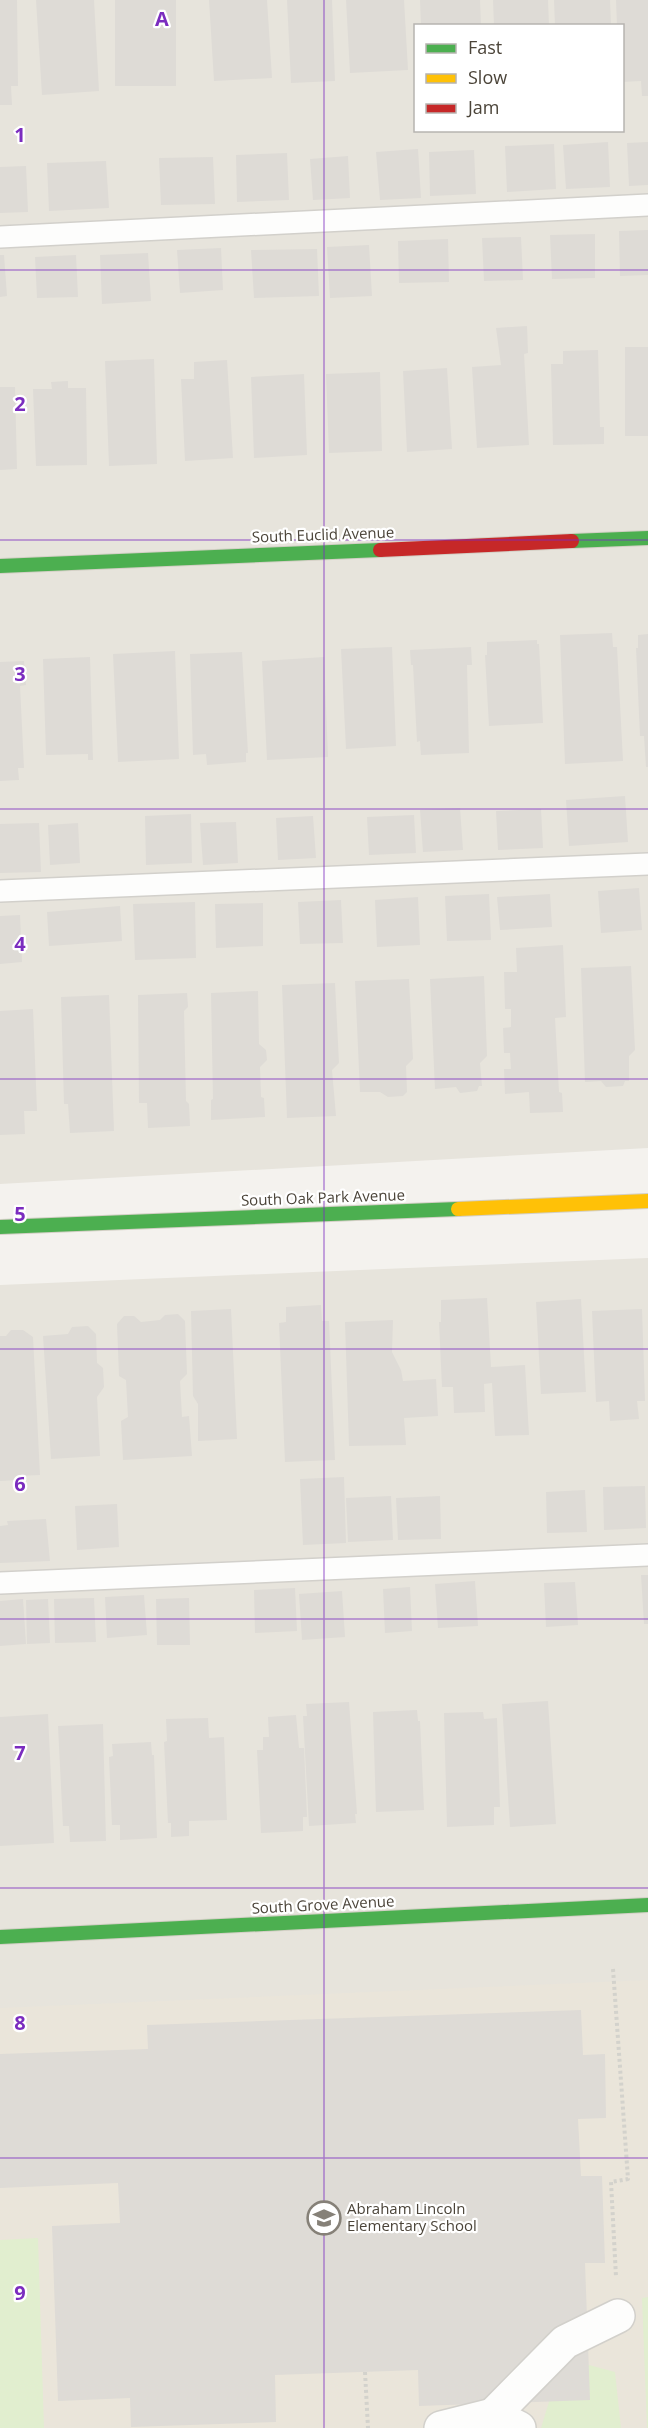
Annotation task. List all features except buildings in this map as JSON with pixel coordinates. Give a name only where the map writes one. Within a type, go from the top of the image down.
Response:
[{"type":"street","name":"South Euclid Avenue","points":[[0,566],[648,538]]},
{"type":"street","name":"South Oak Park Avenue","points":[[0,1227],[648,1201]]},
{"type":"street","name":"South Grove Avenue","points":[[0,1937],[648,1905]]},
{"type":"street","points":[[441,2428],[506,2422],[565,2343],[618,2316]]},
{"type":"lane","points":[[0,237],[648,205]]},
{"type":"lane","points":[[0,891],[648,864]]},
{"type":"lane","points":[[0,1583],[648,1556]]},
{"type":"path","points":[[613,1969],[628,2179],[611,2182],[618,2316]]},
{"type":"path","points":[[365,2372],[368,2428]]},
{"type":"shaded area","points":[[0,0],[648,0],[648,1148],[0,1184]]},
{"type":"shaded area","points":[[648,1258],[648,2428],[0,2428],[0,1285]]},
{"type":"shaded area","name":"Abraham Lincoln Elementary School","points":[[648,1980],[648,2428],[0,2428],[0,2008]]},
{"type":"green space","points":[[38,2238],[44,2428],[0,2428],[0,2240]]},
{"type":"green space","points":[[648,2297],[648,2428],[647,2428],[642,2298]]},
{"type":"green space","points":[[574,2361],[615,2372],[621,2428],[541,2428],[555,2382]]},
{"type":"traffic: fast","points":[[572,541],[648,538]]},
{"type":"traffic: fast","points":[[0,566],[380,550]]},
{"type":"traffic: fast","points":[[0,1227],[458,1209]]},
{"type":"traffic: fast","points":[[0,1937],[648,1905]]},
{"type":"traffic: slow","points":[[458,1209],[648,1201]]},
{"type":"traffic: jam","points":[[380,550],[572,541]]},
{"type":"place","name":"Abraham Lincoln Elementary School","points":[[324,2218]]}]
